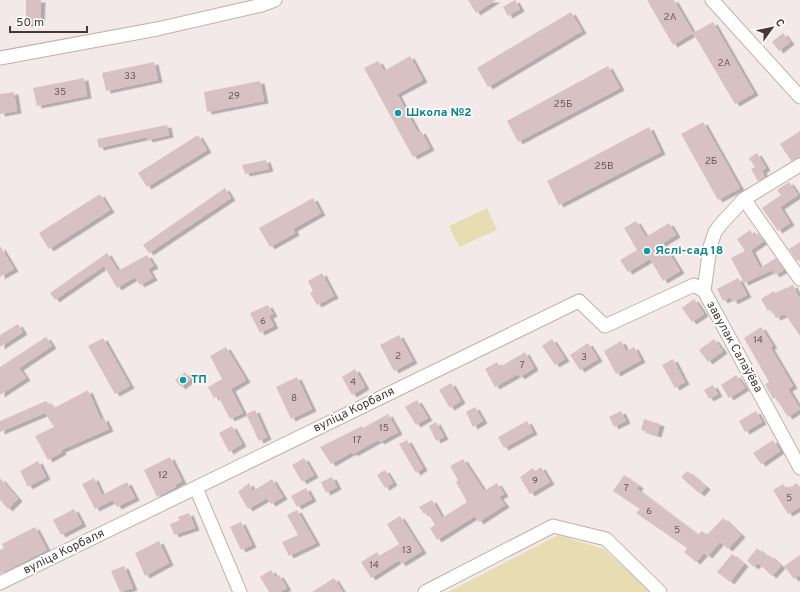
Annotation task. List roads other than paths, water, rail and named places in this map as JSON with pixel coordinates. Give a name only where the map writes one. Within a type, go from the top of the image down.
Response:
[{"type":"street","points":[[0,58],[157,29],[262,6],[275,0]]},
{"type":"street","points":[[712,0],[800,97]]},
{"type":"street","name":"завулак Салаўёва","points":[[800,165],[744,199],[715,232],[710,247],[704,291],[800,468]]},
{"type":"street","points":[[744,199],[800,279]]},
{"type":"street","name":"вуліца Корбаля","points":[[0,583],[578,301],[605,326],[694,285],[704,291]]},
{"type":"street","points":[[196,488],[240,592]]},
{"type":"street","points":[[425,592],[553,526],[606,539],[660,592]]},
{"type":"place","name":"Школа №2","points":[[398,113]]},
{"type":"place","name":"Яслі-сад 18","points":[[647,251]]},
{"type":"place","name":"ТП","points":[[183,380]]}]
